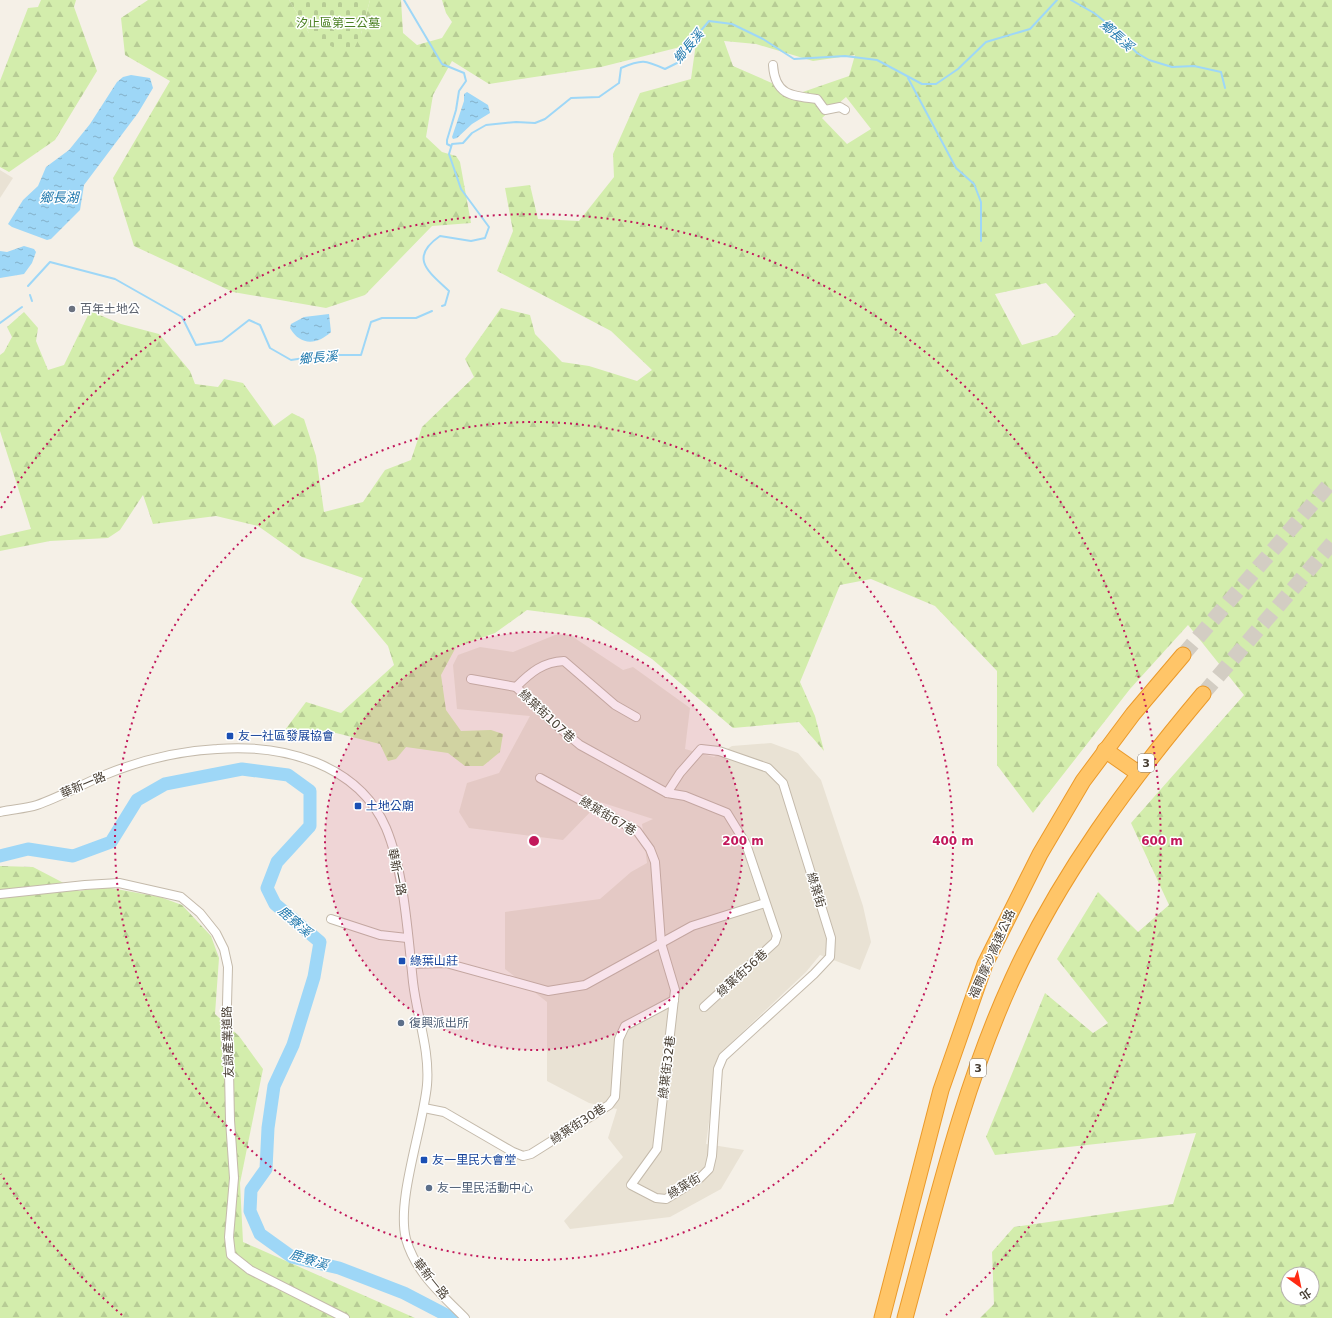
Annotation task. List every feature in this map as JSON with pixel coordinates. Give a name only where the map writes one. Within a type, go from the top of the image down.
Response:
[{"type":"highway","name":"福爾摩沙高速公路","points":[[882,1318],[941,1090],[985,964],[1015,902],[1060,819],[1083,781],[1133,714],[1183,655]]},
{"type":"highway","name":"3","points":[[905,1318],[944,1174],[976,1074],[1002,1004],[1043,920],[1094,835],[1138,773],[1203,694]]},
{"type":"highway","points":[[1105,750],[1138,773]]},
{"type":"street","points":[[773,65],[774,78],[786,93],[794,97],[817,99],[825,110],[840,107],[845,110]]},
{"type":"street","name":"綠葉街107巷","points":[[636,717],[614,706],[564,661],[555,662],[533,670],[516,686],[556,725],[580,745],[667,793]]},
{"type":"street","points":[[471,679],[516,686]]},
{"type":"street","name":"華新一路","points":[[0,812],[36,805],[105,775],[147,760],[216,749],[242,748],[308,758],[334,770],[372,804],[385,827],[393,848],[400,880],[414,994],[426,1053],[428,1072],[424,1108],[404,1210],[406,1238],[413,1258],[423,1273],[465,1318]]},
{"type":"street","name":"綠葉街","points":[[631,1185],[656,1198],[666,1198],[700,1178],[709,1170],[712,1156],[718,1069],[723,1057],[814,974],[830,957],[831,938],[783,783],[768,768],[719,751],[701,749],[680,773],[667,793]]},
{"type":"street","name":"綠葉街67巷","points":[[540,778],[637,831],[650,849],[655,862],[661,943]]},
{"type":"street","points":[[411,964],[446,963],[548,991],[586,984],[692,926],[765,903],[746,844],[727,813],[686,796],[667,793]]},
{"type":"street","name":"友諒產業道路","points":[[0,894],[85,885],[119,884],[181,897],[204,918],[216,933],[224,949],[228,967],[226,1041],[229,1071],[230,1120],[234,1178],[229,1237],[231,1254],[250,1270],[345,1318]]},
{"type":"street","name":"綠葉街56巷","points":[[704,1007],[768,951],[775,942],[777,936],[765,903]]},
{"type":"street","points":[[331,919],[380,935],[407,938]]},
{"type":"street","name":"綠葉街32巷","points":[[631,1185],[657,1149],[675,990],[661,943]]},
{"type":"street","name":"綠葉街30巷","points":[[424,1108],[444,1112],[513,1152],[523,1156],[531,1154],[609,1105],[616,1097],[619,1039],[625,1026],[674,1000]]},
{"type":"shaded area","points":[[0,170],[13,178],[0,198]]},
{"type":"shaded area","points":[[555,635],[570,635],[623,670],[633,667],[690,708],[685,749],[714,757],[732,746],[771,743],[798,753],[821,780],[863,906],[871,942],[860,970],[820,955],[806,972],[718,1055],[706,1144],[744,1150],[721,1189],[670,1217],[570,1229],[564,1221],[623,1157],[608,1138],[617,1109],[589,1103],[547,1081],[547,1002],[505,969],[505,912],[600,899],[631,872],[647,863],[642,824],[653,819],[600,802],[563,840],[469,828],[459,812],[467,783],[499,773],[530,716],[457,709],[453,665],[458,655],[480,647],[513,652]]},
{"type":"green space","points":[[41,0],[76,0],[74,7],[97,71],[55,140],[9,172],[0,167],[0,81],[28,8],[38,7]]},
{"type":"green space","points":[[148,0],[289,0],[309,33],[361,34],[370,0],[401,0],[403,33],[417,45],[442,38],[452,22],[446,13],[442,0],[1332,0],[1332,1318],[980,1318],[994,1304],[992,1252],[1014,1227],[1173,1204],[1196,1133],[995,1155],[986,1137],[1045,993],[1093,1033],[1108,1023],[1057,959],[1098,892],[1138,932],[1169,905],[1131,823],[1244,695],[1188,625],[1130,689],[1033,813],[997,765],[997,671],[935,606],[871,579],[840,585],[800,682],[815,716],[824,751],[799,722],[733,728],[652,659],[589,618],[527,610],[495,633],[456,647],[441,675],[446,710],[461,731],[491,730],[503,734],[500,752],[483,766],[465,766],[448,753],[406,747],[396,759],[388,761],[380,744],[336,733],[285,730],[306,702],[341,713],[394,665],[388,646],[351,602],[363,578],[302,557],[258,526],[216,516],[153,524],[143,495],[120,530],[108,538],[50,541],[0,551],[0,536],[31,529],[0,431],[0,355],[4,352],[12,337],[7,327],[24,312],[38,328],[36,341],[48,370],[64,365],[90,311],[121,324],[159,334],[190,371],[195,384],[218,387],[224,379],[243,383],[274,426],[292,413],[304,419],[316,456],[324,512],[363,502],[385,470],[411,460],[422,427],[474,377],[465,359],[501,308],[530,315],[535,334],[562,362],[589,366],[637,381],[652,370],[611,331],[497,271],[513,231],[505,188],[530,185],[538,219],[579,221],[614,177],[613,154],[640,93],[691,79],[696,43],[601,67],[489,84],[452,61],[433,95],[426,137],[442,152],[456,156],[460,162],[471,223],[432,226],[365,295],[326,308],[233,292],[134,246],[113,178],[170,81],[125,55],[121,18]],"holes":[[[724,41],[756,44],[813,61],[855,55],[849,76],[797,94],[733,66]],[[846,97],[871,129],[847,144],[822,118]],[[1046,283],[1075,315],[1057,335],[1022,345],[995,294]]]},
{"type":"green space","name":"汐止區第三公墓","points":[[289,0],[370,0],[361,34],[354,49],[336,49],[309,33]]},
{"type":"green space","points":[[0,866],[33,867],[79,891],[105,887],[160,897],[182,905],[211,936],[219,958],[215,1014],[239,1036],[263,1069],[240,1183],[243,1242],[415,1318],[0,1318]]},
{"type":"water","name":"鄉長湖","points":[[131,75],[150,78],[153,88],[138,113],[84,185],[80,210],[51,239],[47,240],[12,227],[8,224],[23,200],[38,186],[46,167],[69,150],[90,124],[117,82],[123,77]]},
{"type":"water","points":[[467,92],[488,105],[490,113],[472,124],[457,138],[453,139],[452,137],[464,101],[464,94]]},
{"type":"water","points":[[24,246],[34,249],[36,252],[32,263],[24,274],[0,278],[0,251],[7,252]]},
{"type":"water","points":[[329,314],[331,332],[315,341],[304,341],[294,334],[290,328],[291,324],[304,317]]},
{"type":"waterway","points":[[404,0],[442,64],[464,73],[466,81],[459,91],[456,110],[447,140],[447,144],[451,146]]},
{"type":"waterway","name":"鄉長溪","points":[[442,306],[445,305],[449,291],[425,265],[425,251],[430,244],[440,236],[471,241],[485,238],[489,227],[461,189],[449,154],[452,144],[463,143],[472,133],[486,125],[516,122],[535,123],[545,119],[571,98],[599,97],[619,83],[621,68],[634,63],[648,62],[665,69],[677,63],[693,40],[709,21],[732,24],[763,39],[794,59],[845,56],[877,60],[922,84],[936,84],[958,69],[986,42],[1030,29],[1057,0]]},
{"type":"waterway","name":"鄉長溪","points":[[1071,0],[1094,13],[1113,28],[1137,53],[1149,60],[1172,67],[1194,66],[1221,72],[1225,88]]},
{"type":"waterway","points":[[908,78],[956,168],[974,184],[981,202],[981,241]]},
{"type":"waterway","name":"鄉長溪","points":[[28,286],[50,262],[115,279],[182,317],[196,345],[222,341],[249,320],[260,325],[270,348],[291,360],[325,355],[361,355],[371,322],[382,318],[416,318],[432,311]]},
{"type":"waterway","name":"鄉長溪","points":[[30,295],[32,301]]},
{"type":"waterway","name":"鄉長溪","points":[[0,323],[22,307]]},
{"type":"waterway","name":"鹿寮溪","points":[[0,856],[28,849],[73,856],[111,842],[137,800],[165,784],[242,769],[288,775],[310,791],[310,826],[277,862],[267,888],[275,904],[320,942],[314,977],[293,1045],[274,1086],[268,1128],[266,1169],[251,1190],[250,1211],[260,1234],[292,1257],[339,1268],[404,1293],[452,1318]]},
{"type":"tunnel","points":[[1183,655],[1332,481]]},
{"type":"tunnel","points":[[1203,694],[1332,543]]},
{"type":"place","name":"百年土地公","points":[[72,309]]},
{"type":"place","name":"友一社區發展協會","points":[[230,736]]},
{"type":"place","name":"土地公廟","points":[[358,806]]},
{"type":"place","name":"綠葉山莊","points":[[402,961]]},
{"type":"place","name":"復興派出所","points":[[401,1023]]},
{"type":"place","name":"友一里民大會堂","points":[[424,1160]]},
{"type":"place","name":"友一里民活動中心","points":[[429,1188]]}]
